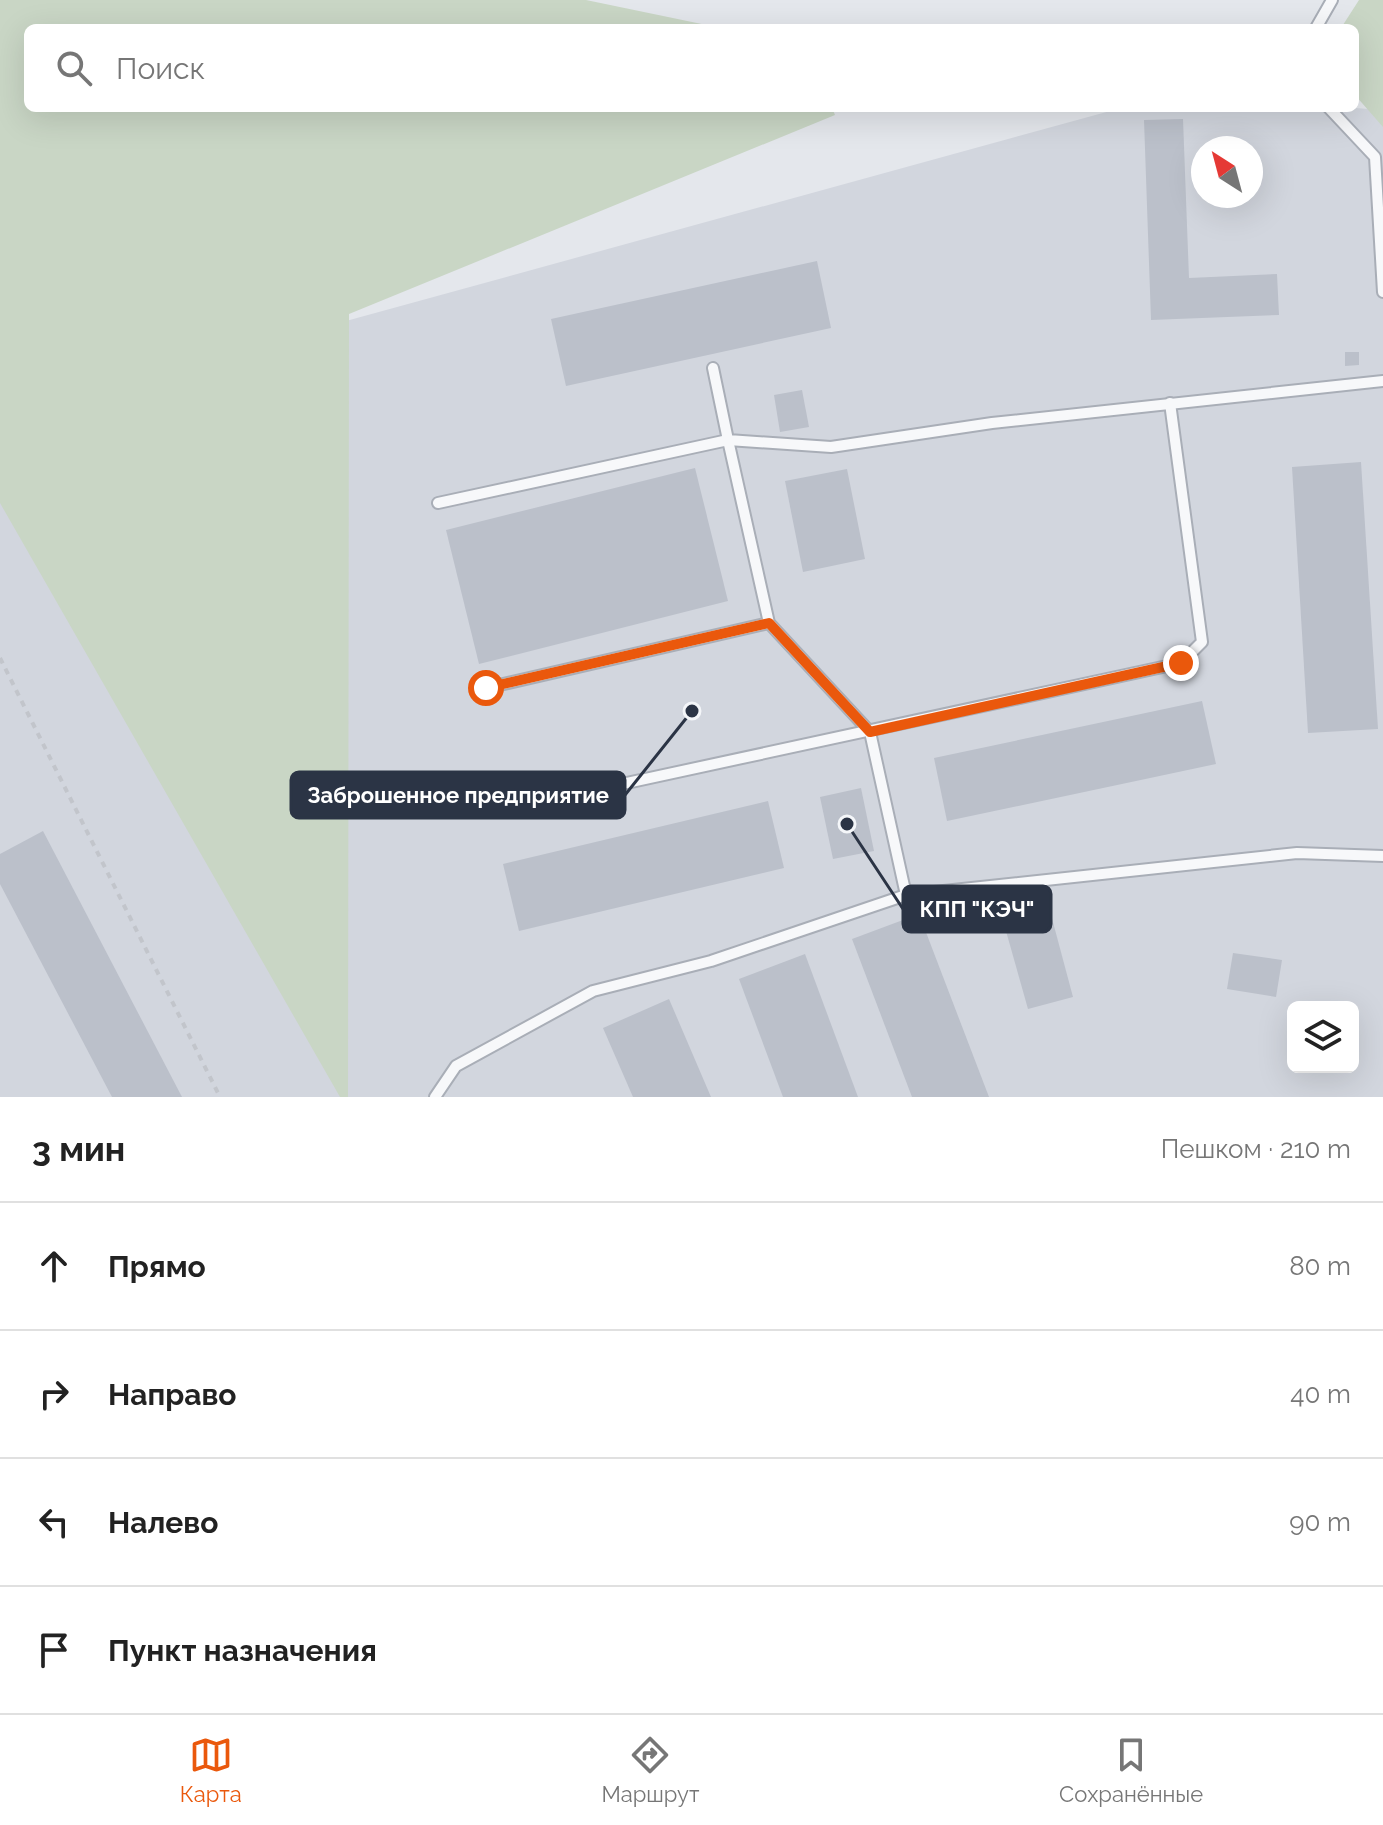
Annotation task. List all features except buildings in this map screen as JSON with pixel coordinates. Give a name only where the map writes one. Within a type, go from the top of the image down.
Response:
[{"type":"lane","points":[[1318,24],[1332,0]]},
{"type":"lane","points":[[1333,112],[1375,157],[1383,292]]},
{"type":"lane","points":[[713,368],[769,623],[870,732],[906,895]]},
{"type":"lane","points":[[438,503],[728,440],[831,447],[992,423],[1383,381]]},
{"type":"lane","points":[[525,805],[1181,663],[1202,642],[1170,403]]},
{"type":"lane","points":[[486,688],[769,623]]},
{"type":"lane","points":[[435,1097],[456,1066],[593,991],[711,961],[906,895],[1297,853],[1383,856]]},
{"type":"path","points":[[0,658],[220,1097]]},
{"type":"shaded area","points":[[1383,110],[1383,1097],[0,1097],[0,416],[1106,112]]},
{"type":"green space","points":[[0,0],[586,0],[702,24],[24,24],[24,112],[834,112],[835,115],[349,314],[348,1097],[340,1097],[0,503]]},
{"type":"green space","points":[[1359,0],[1383,0],[1383,127],[1359,100],[1359,24],[1344,24]]},
{"type":"place","name":"Заброшенное предприятие","points":[[692,711]]},
{"type":"place","name":"КПП \"КЭЧ\"","points":[[847,824]]},
{"type":"route","points":[[486,688],[769,623],[870,732],[1181,663]]}]
